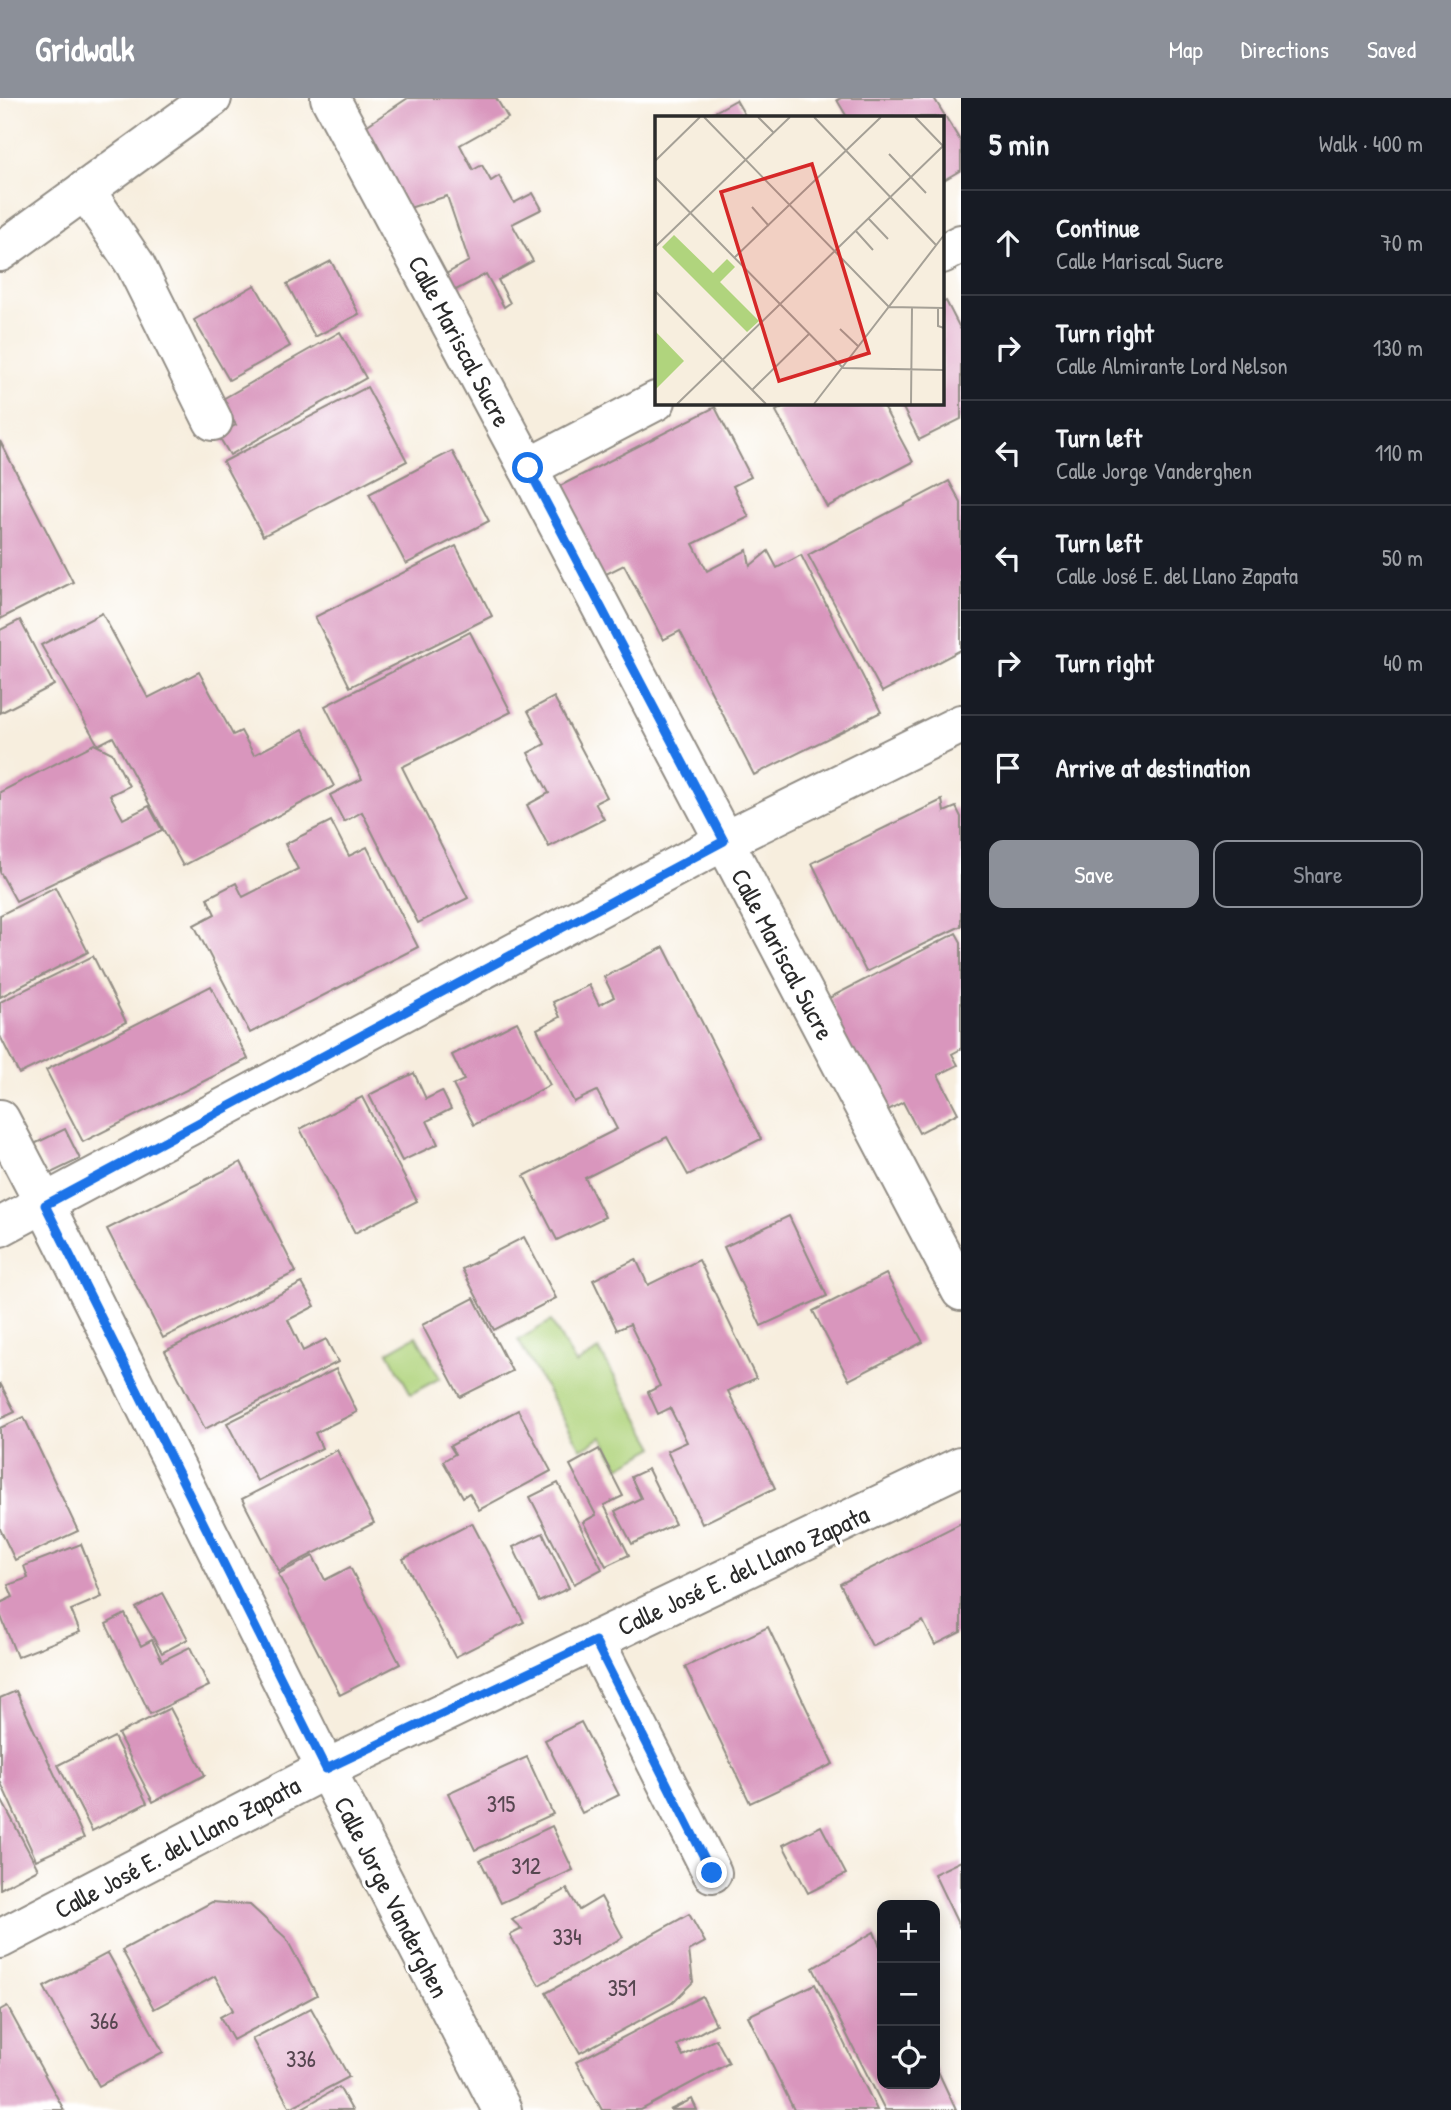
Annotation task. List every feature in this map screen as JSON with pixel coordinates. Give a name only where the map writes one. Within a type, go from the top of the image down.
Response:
[{"type":"street","points":[[0,252],[212,98]]},
{"type":"street","name":"Calle Mariscal Sucre","points":[[330,98],[961,1291]]},
{"type":"street","points":[[85,190],[135,264],[213,421]]},
{"type":"street","points":[[944,253],[961,244]]},
{"type":"street","points":[[528,468],[655,402]]},
{"type":"street","points":[[0,1227],[724,841],[961,724]]},
{"type":"street","name":"Calle Jorge Vanderghen","points":[[0,1119],[326,1769],[502,2110]]},
{"type":"street","name":"Calle José E. del Llano Zapata","points":[[0,1939],[326,1769],[961,1466]]},
{"type":"street","points":[[595,1641],[712,1873]]},
{"type":"green space","points":[[551,1321],[576,1364],[599,1350],[655,1447],[619,1467],[602,1437],[581,1449],[518,1340]]},
{"type":"green space","points":[[416,1336],[440,1378],[411,1394],[388,1352]]},
{"type":"building","points":[[408,98],[496,98],[508,118],[460,145],[473,170],[482,165],[491,181],[499,176],[514,203],[533,193],[542,209],[512,224],[533,261],[498,280],[510,303],[504,307],[486,274],[454,291],[446,274],[469,261],[447,196],[403,210],[360,130]]},
{"type":"building","points":[[934,98],[961,142],[961,170],[944,180],[944,116],[846,116],[837,100]]},
{"type":"building","points":[[736,100],[745,116],[708,116]]},
{"type":"building","points":[[331,261],[359,314],[315,337],[287,284]]},
{"type":"building","points":[[255,285],[290,346],[229,380],[194,320]]},
{"type":"building","points":[[946,301],[961,330],[961,419],[919,440],[901,404],[944,404]]},
{"type":"building","points":[[340,332],[366,378],[230,455],[218,435],[236,425],[221,400]]},
{"type":"building","points":[[367,387],[407,461],[263,536],[223,462]]},
{"type":"building","points":[[788,404],[882,404],[913,462],[827,507],[776,411]]},
{"type":"building","points":[[715,407],[751,477],[733,486],[749,517],[693,544],[707,571],[747,550],[750,566],[768,551],[777,568],[801,555],[881,712],[754,775],[680,631],[663,640],[624,565],[600,577],[554,489]]},
{"type":"building","points":[[0,441],[73,582],[0,619]]},
{"type":"building","points":[[452,451],[489,521],[406,564],[369,494]]},
{"type":"building","points":[[949,481],[961,503],[961,650],[882,692],[808,555]]},
{"type":"building","points":[[456,546],[492,616],[350,687],[315,617]]},
{"type":"building","points":[[102,613],[148,698],[199,672],[233,735],[241,731],[254,755],[303,729],[334,786],[183,866],[113,737],[98,745],[41,645]]},
{"type":"building","points":[[20,620],[54,685],[0,713],[0,630]]},
{"type":"building","points":[[470,632],[511,712],[402,767],[468,898],[418,923],[362,812],[344,822],[330,795],[362,779],[325,706]]},
{"type":"building","points":[[554,697],[607,797],[595,803],[604,819],[549,847],[527,805],[549,793],[528,753],[545,744],[528,711]]},
{"type":"building","points":[[94,744],[112,753],[129,786],[110,795],[123,819],[149,806],[162,830],[16,901],[0,872],[0,792]]},
{"type":"building","points":[[942,800],[944,812],[956,807],[961,817],[961,926],[866,972],[812,863]]},
{"type":"building","points":[[331,821],[349,856],[367,847],[418,947],[250,1033],[194,925],[215,914],[207,898],[236,883],[243,897],[298,869],[285,844]]},
{"type":"building","points":[[55,887],[88,952],[0,997],[0,915]]},
{"type":"building","points":[[956,933],[961,942],[961,1049],[952,1054],[958,1065],[938,1075],[958,1113],[919,1133],[903,1102],[877,1116],[824,1015],[835,1010],[829,998]]},
{"type":"building","points":[[664,947],[761,1139],[688,1175],[667,1137],[585,1178],[605,1217],[557,1240],[524,1176],[617,1129],[597,1091],[574,1102],[537,1029],[560,1017],[553,1002],[589,985],[599,1005],[614,997],[604,977]]},
{"type":"building","points":[[93,956],[126,1022],[19,1074],[0,1036],[0,1002]]},
{"type":"building","points":[[211,986],[248,1059],[83,1142],[46,1070]]},
{"type":"building","points":[[517,1022],[550,1085],[474,1125],[453,1085],[464,1080],[452,1055]]},
{"type":"building","points":[[414,1073],[426,1099],[442,1091],[451,1109],[427,1121],[438,1144],[402,1161],[369,1095]]},
{"type":"building","points":[[362,1097],[417,1201],[355,1233],[300,1129]]},
{"type":"building","points":[[65,1129],[80,1159],[49,1174],[34,1144]]},
{"type":"building","points":[[241,1162],[296,1272],[163,1338],[107,1229]]},
{"type":"building","points":[[789,1216],[827,1296],[761,1326],[724,1247]]},
{"type":"building","points":[[524,1237],[556,1298],[494,1330],[462,1269]]},
{"type":"building","points":[[636,1259],[648,1285],[699,1260],[756,1378],[728,1391],[775,1488],[702,1524],[667,1451],[687,1442],[670,1408],[658,1414],[648,1392],[660,1386],[630,1324],[617,1330],[593,1280]]},
{"type":"building","points":[[886,1274],[923,1342],[849,1380],[813,1311]]},
{"type":"building","points":[[302,1283],[315,1306],[288,1320],[303,1351],[326,1339],[338,1362],[205,1429],[165,1351]]},
{"type":"building","points":[[474,1298],[512,1371],[460,1397],[422,1325]]},
{"type":"building","points":[[336,1369],[357,1412],[315,1433],[322,1448],[257,1481],[227,1423]]},
{"type":"building","points":[[0,1383],[15,1412],[0,1419]]},
{"type":"building","points":[[518,1410],[551,1471],[479,1510],[469,1493],[463,1497],[443,1461],[455,1454],[450,1446]]},
{"type":"building","points":[[24,1417],[78,1531],[15,1560],[0,1529],[0,1428]]},
{"type":"building","points":[[599,1449],[623,1496],[604,1505],[629,1555],[606,1566],[583,1522],[596,1515],[570,1465]]},
{"type":"building","points":[[337,1450],[374,1523],[279,1571],[242,1499]]},
{"type":"building","points":[[648,1469],[675,1524],[632,1544],[615,1511],[641,1498],[631,1477]]},
{"type":"building","points":[[558,1483],[602,1569],[574,1584],[530,1497]]},
{"type":"building","points":[[472,1523],[524,1622],[455,1657],[403,1559]]},
{"type":"building","points":[[961,1523],[961,1632],[935,1645],[923,1621],[872,1646],[840,1584]]},
{"type":"building","points":[[543,1533],[569,1588],[539,1602],[513,1547]]},
{"type":"building","points":[[81,1544],[102,1597],[71,1610],[80,1632],[17,1657],[0,1614],[0,1603],[13,1597],[8,1585],[28,1578],[24,1566]]},
{"type":"building","points":[[313,1556],[325,1580],[350,1567],[400,1664],[340,1695],[278,1574]]},
{"type":"building","points":[[163,1593],[188,1639],[162,1653],[136,1608]]},
{"type":"building","points":[[125,1614],[141,1646],[152,1640],[162,1661],[190,1647],[209,1686],[150,1714],[106,1624]]},
{"type":"building","points":[[768,1627],[833,1764],[750,1803],[685,1667]]},
{"type":"building","points":[[16,1691],[84,1838],[36,1860],[0,1781],[0,1698]]},
{"type":"building","points":[[170,1708],[205,1775],[153,1802],[118,1734]]},
{"type":"building","points":[[581,1722],[619,1795],[582,1813],[545,1740]]},
{"type":"building","points":[[114,1737],[147,1803],[92,1831],[58,1765]]},
{"type":"building","points":[[527,1757],[553,1814],[475,1850],[448,1793]]},
{"type":"building","points":[[0,1797],[38,1869],[0,1889]]},
{"type":"building","points":[[552,1826],[573,1870],[501,1903],[480,1860]]},
{"type":"building","points":[[821,1826],[846,1874],[808,1893],[783,1845]]},
{"type":"building","points":[[961,1861],[961,1930],[934,1874]]},
{"type":"building","points":[[567,1889],[579,1910],[601,1897],[623,1937],[539,1985],[510,1935],[522,1929],[512,1920]]},
{"type":"building","points":[[212,1902],[250,1905],[286,1938],[317,1995],[233,2040],[220,2017],[233,2010],[215,1976],[154,2009],[122,1950]]},
{"type":"building","points":[[689,1914],[705,1942],[689,1951],[693,1982],[672,2003],[580,2053],[546,1993]]},
{"type":"building","points":[[874,1932],[877,1939],[877,2089],[940,2089],[940,2076],[956,2110],[885,2110],[813,1968]]},
{"type":"building","points":[[108,1953],[163,2052],[99,2086],[44,1987]]},
{"type":"building","points":[[815,1984],[877,2110],[794,2110],[748,2016]]},
{"type":"building","points":[[702,1996],[716,2024],[677,2045],[683,2056],[716,2039],[729,2063],[641,2110],[602,2110],[576,2062]]},
{"type":"building","points":[[7,2006],[64,2110],[0,2110],[0,2010]]},
{"type":"building","points":[[311,2008],[349,2077],[290,2108],[252,2039]]},
{"type":"building","points":[[339,2087],[352,2110],[299,2110]]},
{"type":"building","points":[[692,2099],[697,2110],[670,2110]]},
{"type":"route","points":[[528,468],[724,841],[45,1205],[326,1769],[595,1641],[712,1873]]}]
